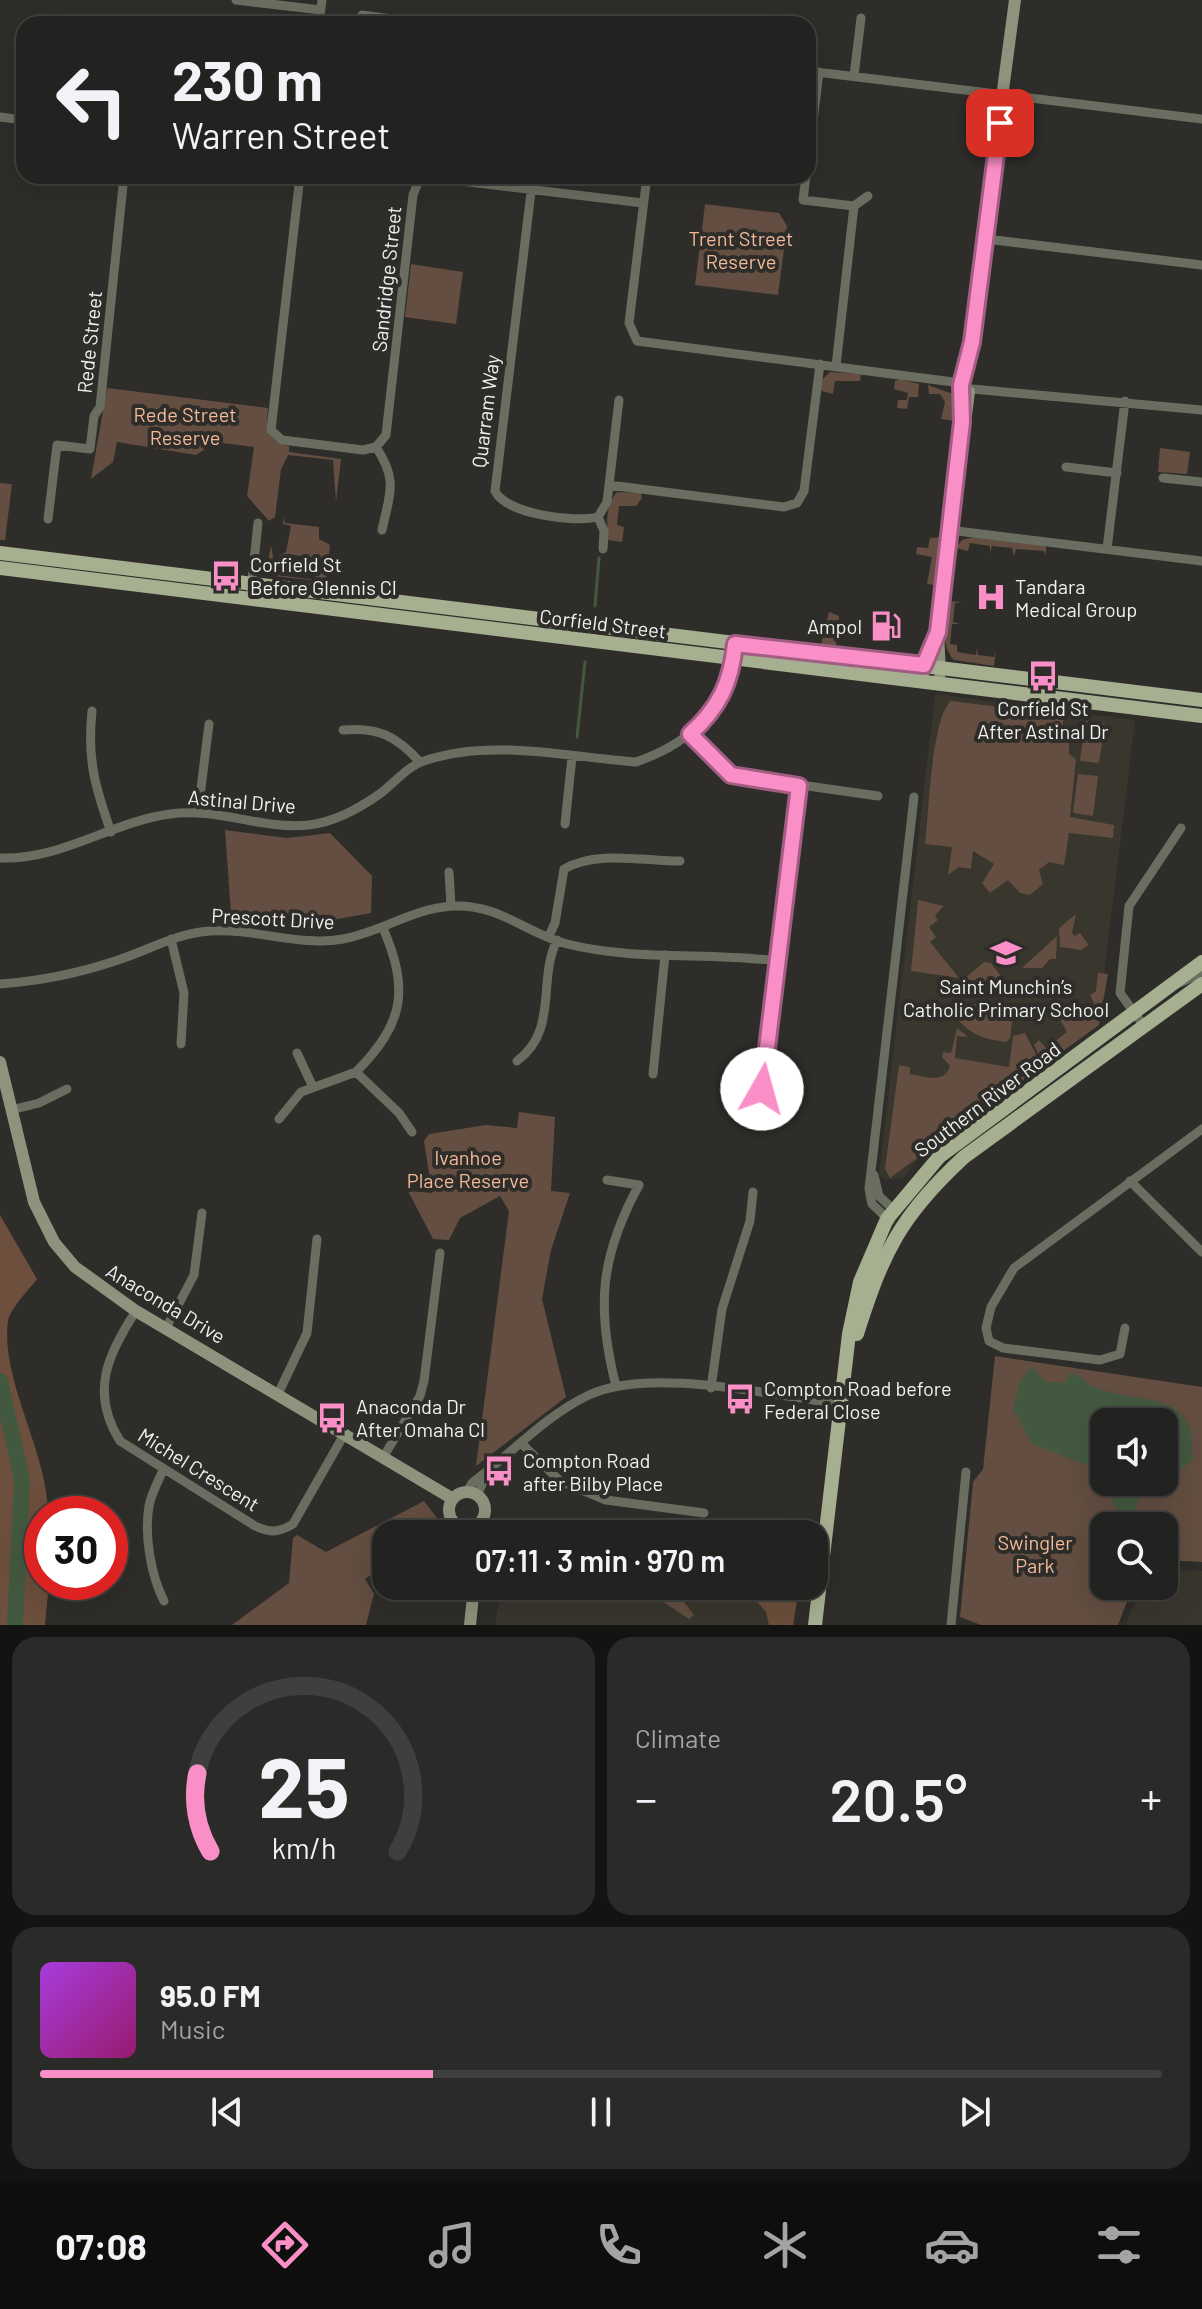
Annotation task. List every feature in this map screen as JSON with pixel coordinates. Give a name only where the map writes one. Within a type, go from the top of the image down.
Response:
[{"type":"main road","points":[[939,686],[938,632],[949,530],[1015,0]]},
{"type":"main road","points":[[0,553],[0,566]]},
{"type":"main road","name":"Corfield Street","points":[[0,553],[1202,700]]},
{"type":"main road","name":"Corfield Street","points":[[0,566],[921,684],[1202,716]]},
{"type":"main road","points":[[921,684],[924,665],[938,632]]},
{"type":"main road","name":"Southern River Road","points":[[1140,1020],[1202,962]]},
{"type":"main road","name":"Southern River Road","points":[[815,1625],[849,1334],[860,1282],[896,1219],[939,1157],[1140,1020],[1202,984]]},
{"type":"main road","name":"Anaconda Drive","points":[[0,1062],[30,1190],[54,1242],[87,1278],[136,1311],[384,1456],[428,1485],[451,1505],[456,1520]]},
{"type":"main road","points":[[451,1505],[472,1493]]},
{"type":"main road","name":"Anaconda Drive","points":[[472,1493],[485,1510],[479,1520]]},
{"type":"main road","points":[[470,1625],[473,1600]]},
{"type":"street","points":[[236,0],[322,5]]},
{"type":"street","points":[[362,15],[370,16]]},
{"type":"street","points":[[854,76],[861,18]]},
{"type":"street","points":[[816,72],[1202,119]]},
{"type":"street","name":"Rede Street","points":[[48,519],[57,445],[90,449],[94,416],[100,407],[123,184]]},
{"type":"street","points":[[299,184],[271,430],[282,440],[363,450],[376,447],[387,464],[392,481],[382,530]]},
{"type":"street","name":"Sandridge Street","points":[[376,447],[387,428],[417,184]]},
{"type":"street","name":"Sandridge Street","points":[[476,184],[643,203]]},
{"type":"street","points":[[646,184],[629,323],[632,336],[644,343],[836,366],[967,386],[1202,410]]},
{"type":"street","points":[[793,209],[803,200],[805,184]]},
{"type":"street","name":"Quarram Way","points":[[531,192],[495,491],[499,500],[516,510],[585,519],[598,517]]},
{"type":"street","points":[[803,200],[854,206],[868,196]]},
{"type":"street","points":[[836,366],[854,206]]},
{"type":"street","points":[[986,239],[1202,265]]},
{"type":"street","points":[[609,485],[784,507],[797,503],[804,491],[820,364]]},
{"type":"street","points":[[603,549],[603,526],[598,517],[607,502],[619,400]]},
{"type":"street","points":[[1107,549],[1125,401]]},
{"type":"street","points":[[1066,467],[1117,473]]},
{"type":"street","points":[[1163,478],[1202,482]]},
{"type":"street","points":[[250,599],[258,523]]},
{"type":"street","points":[[949,530],[1202,561]]},
{"type":"street","name":"Astinal Drive","points":[[0,858],[49,853],[145,819],[198,812],[286,825],[334,819],[380,794],[420,762],[449,754],[494,752],[636,762],[690,734],[720,702],[734,660],[735,644]]},
{"type":"street","points":[[92,711],[89,738],[92,777],[111,832]]},
{"type":"street","points":[[198,812],[209,724]]},
{"type":"street","points":[[343,730],[368,728],[385,732],[402,742],[420,762]]},
{"type":"street","points":[[690,734],[731,775],[878,796]]},
{"type":"street","points":[[565,824],[572,757]]},
{"type":"street","points":[[762,1089],[799,786]]},
{"type":"street","points":[[896,1219],[870,1200],[914,797]]},
{"type":"street","points":[[1140,1020],[1120,993],[1129,906],[1181,828]]},
{"type":"street","points":[[517,1061],[533,1047],[541,1031],[547,999],[548,960],[564,869],[593,858],[680,861]]},
{"type":"street","points":[[449,872],[451,906]]},
{"type":"street","name":"Prescott Drive","points":[[0,984],[71,974],[171,939],[209,931],[238,931],[315,941],[340,940],[383,928],[417,913],[451,906],[493,911],[553,938],[665,955],[718,955],[778,961]]},
{"type":"street","points":[[279,1119],[291,1101],[312,1085],[356,1072],[368,1060],[402,998],[397,961],[383,928]]},
{"type":"street","points":[[171,939],[184,993],[181,1044]]},
{"type":"street","points":[[653,1074],[665,955]]},
{"type":"street","points":[[1175,984],[1202,972]]},
{"type":"street","points":[[297,1053],[312,1085]]},
{"type":"street","points":[[356,1072],[399,1113],[412,1132]]},
{"type":"street","points":[[11,1110],[39,1103],[67,1089]]},
{"type":"street","points":[[1125,1328],[1120,1354],[1100,1360],[1003,1348],[989,1341],[986,1328],[991,1307],[1014,1268],[1202,1129]]},
{"type":"street","points":[[607,1180],[639,1185],[628,1206],[604,1277],[602,1314],[616,1386]]},
{"type":"street","points":[[1130,1181],[1202,1252]]},
{"type":"street","points":[[711,1388],[722,1309],[750,1221],[753,1192]]},
{"type":"street","points":[[166,1328],[194,1275],[202,1213]]},
{"type":"street","points":[[278,1394],[307,1333],[317,1239]]},
{"type":"street","points":[[384,1456],[420,1396],[440,1253]]},
{"type":"street","name":"Michel Crescent","points":[[136,1311],[112,1352],[104,1378],[106,1419],[120,1441],[255,1526],[270,1532],[281,1531],[293,1524],[345,1433]]},
{"type":"street","points":[[472,1493],[489,1471],[574,1402],[616,1386],[663,1382],[842,1404]]},
{"type":"street","points":[[523,1445],[560,1481],[606,1500],[704,1513]]},
{"type":"street","points":[[163,1470],[149,1506],[148,1519],[155,1583],[164,1601]]},
{"type":"street","points":[[951,1625],[966,1472]]},
{"type":"shaded area","name":"Saint Munchin’s Catholic Primary School","points":[[935,694],[1135,720],[1098,1024],[928,1147],[903,1178],[887,1180],[879,1175]]},
{"type":"shaded area","points":[[0,1215],[37,1279],[10,1315],[7,1343],[17,1392],[41,1466],[46,1496],[24,1496],[24,1600],[47,1600],[45,1625],[0,1625]]},
{"type":"shaded area","points":[[1032,1367],[1047,1382],[1065,1383],[1070,1373],[1096,1388],[1148,1399],[1172,1408],[1090,1408],[1090,1467],[1032,1444],[1013,1409],[1021,1380]]},
{"type":"shaded area","points":[[1178,1412],[1186,1421],[1192,1437],[1192,1460],[1178,1472]]},
{"type":"shaded area","points":[[1113,1496],[1141,1496],[1135,1511],[1121,1512],[1113,1506]]},
{"type":"shaded area","points":[[1178,1570],[1202,1571],[1202,1625],[1125,1625],[1136,1600],[1178,1600]]},
{"type":"shaded area","points":[[499,1600],[797,1600],[794,1625],[495,1625]]},
{"type":"shaded area","points":[[755,1600],[797,1600],[793,1625],[769,1625],[766,1612]]},
{"type":"green space","name":"Trent Street Reserve","points":[[705,204],[779,213],[787,226],[778,295],[695,285]]},
{"type":"green space","points":[[411,264],[463,272],[456,324],[405,317]]},
{"type":"green space","points":[[830,372],[861,374],[860,381],[835,381],[833,394],[821,391],[822,380]]},
{"type":"green space","points":[[900,379],[919,384],[918,397],[909,397],[907,409],[897,408],[898,400],[907,400],[908,393],[894,389],[895,381]]},
{"type":"green space","points":[[928,385],[953,394],[955,421],[941,419],[945,402],[940,394],[929,394]]},
{"type":"green space","name":"Rede Street Reserve","points":[[107,388],[268,408],[270,433],[277,441],[289,446],[289,452],[341,459],[336,502],[333,460],[288,455],[281,469],[275,517],[269,521],[247,496],[254,447],[215,442],[196,455],[117,442],[113,462],[91,479]]},
{"type":"green space","points":[[1160,448],[1190,452],[1187,474],[1158,472]]},
{"type":"green space","points":[[0,483],[12,484],[5,540],[0,540]]},
{"type":"green space","points":[[617,492],[641,493],[642,498],[636,506],[619,506],[617,525],[624,527],[622,542],[608,540],[609,509]]},
{"type":"green space","points":[[283,517],[285,523],[319,527],[319,539],[330,545],[326,582],[274,576],[267,568],[271,545],[274,563],[269,567],[276,575],[284,571],[285,576],[315,580],[318,558],[286,554],[282,560],[279,556],[286,552],[291,526],[283,524]]},
{"type":"green space","points":[[941,537],[935,585],[927,584],[932,557],[916,554],[917,547],[928,548],[930,538]]},
{"type":"green space","points":[[974,537],[1046,546],[1046,555],[1044,551],[1016,549],[1014,556],[1012,548],[992,546],[990,553],[990,546],[970,543],[968,551],[955,548],[962,540]]},
{"type":"green space","points":[[948,601],[963,602],[955,603],[953,622],[960,624],[952,624],[950,644],[957,645],[957,652],[976,655],[977,648],[978,655],[994,657],[996,650],[994,666],[954,660],[947,648],[945,632]]},
{"type":"green space","points":[[829,612],[839,616],[836,647],[821,645]]},
{"type":"green space","points":[[951,701],[1064,715],[1061,737],[1069,739],[1069,754],[1076,759],[1070,817],[1114,825],[1113,838],[1069,833],[1064,865],[1049,862],[1039,870],[1043,884],[1030,895],[1020,893],[1008,880],[990,893],[982,883],[994,864],[973,851],[971,869],[959,867],[948,875],[952,847],[925,844],[935,746],[944,711]]},
{"type":"green space","points":[[1085,721],[1105,724],[1099,763],[1080,761]]},
{"type":"green space","points":[[1078,774],[1098,776],[1093,816],[1073,813]]},
{"type":"green space","points":[[225,830],[287,838],[330,833],[372,876],[371,913],[315,923],[231,914]]},
{"type":"green space","points":[[918,900],[944,906],[935,915],[938,920],[929,927],[936,937],[930,942],[959,978],[911,971]]},
{"type":"green space","points":[[1076,914],[1072,933],[1075,936],[1080,933],[1089,945],[1081,950],[1060,947],[1059,928]]},
{"type":"green space","points":[[1057,936],[1056,959],[1050,959],[1042,968],[1022,968]]},
{"type":"green space","points":[[984,962],[991,963],[1008,985],[1003,993],[998,992],[998,984],[964,979]]},
{"type":"green space","points":[[1098,973],[1108,974],[1099,1025],[1044,1065],[1034,1045],[1039,1040],[1046,1048],[1067,1032],[1058,1016],[1068,1013],[1080,1020],[1090,1015],[1094,1003],[1090,995],[1096,991]]},
{"type":"green space","points":[[973,1004],[1012,1009],[1013,1012],[974,1008],[1013,1014],[1010,1038],[1006,1042],[980,1036],[958,1020]]},
{"type":"green space","points":[[957,1028],[968,1037],[957,1036],[955,1058],[1009,1067],[1013,1036],[1025,1033],[1042,1066],[890,1178],[885,1169],[899,1065],[910,1067],[910,1074],[934,1078],[943,1075],[950,1066],[942,1057],[943,1052],[951,1053]]},
{"type":"green space","name":"Ivanhoe Place Reserve","points":[[519,1112],[555,1117],[551,1191],[570,1193],[551,1250],[542,1299],[566,1397],[476,1466],[509,1211],[500,1196],[460,1218],[449,1240],[433,1239],[408,1191],[432,1193],[424,1141],[429,1134],[486,1125],[517,1128]]},
{"type":"green space","name":"Swingler Park","points":[[995,1356],[1202,1387],[1202,1562],[1178,1561],[1178,1512],[1090,1512],[1090,1600],[1128,1600],[1118,1625],[981,1625],[960,1617],[973,1482],[983,1469]]},
{"type":"green space","points":[[424,1501],[439,1520],[387,1520]]},
{"type":"green space","points":[[372,1528],[372,1574],[365,1579],[372,1591],[372,1600],[366,1625],[232,1625],[289,1583],[293,1538],[297,1535],[326,1552]]},
{"type":"green space","points":[[660,1600],[683,1600],[694,1615],[689,1619]]},
{"type":"waterway","points":[[595,606],[599,558]]},
{"type":"waterway","points":[[577,737],[585,662]]},
{"type":"waterway","points":[[0,1381],[22,1479],[15,1625]]},
{"type":"place","name":"Corfield St Before Glennis Cl","points":[[226,576]]},
{"type":"place","name":"Tandara Medical Group","points":[[991,597]]},
{"type":"place","name":"Ampol","points":[[886,626]]},
{"type":"place","name":"Corfield St After Astinal Dr","points":[[1043,676]]},
{"type":"place","name":"Saint Munchin’s Catholic Primary School","points":[[1006,953]]},
{"type":"place","name":"Compton Road before Federal Close","points":[[740,1399]]},
{"type":"place","name":"Anaconda Dr After Omaha Cl","points":[[332,1418]]},
{"type":"place","name":"Compton Road after Bilby Place","points":[[499,1471]]},
{"type":"route","points":[[762,1089],[799,786],[731,775],[690,734],[720,702],[729,682],[735,644],[924,665],[938,632],[962,422],[961,383],[972,342],[1000,123]]}]
